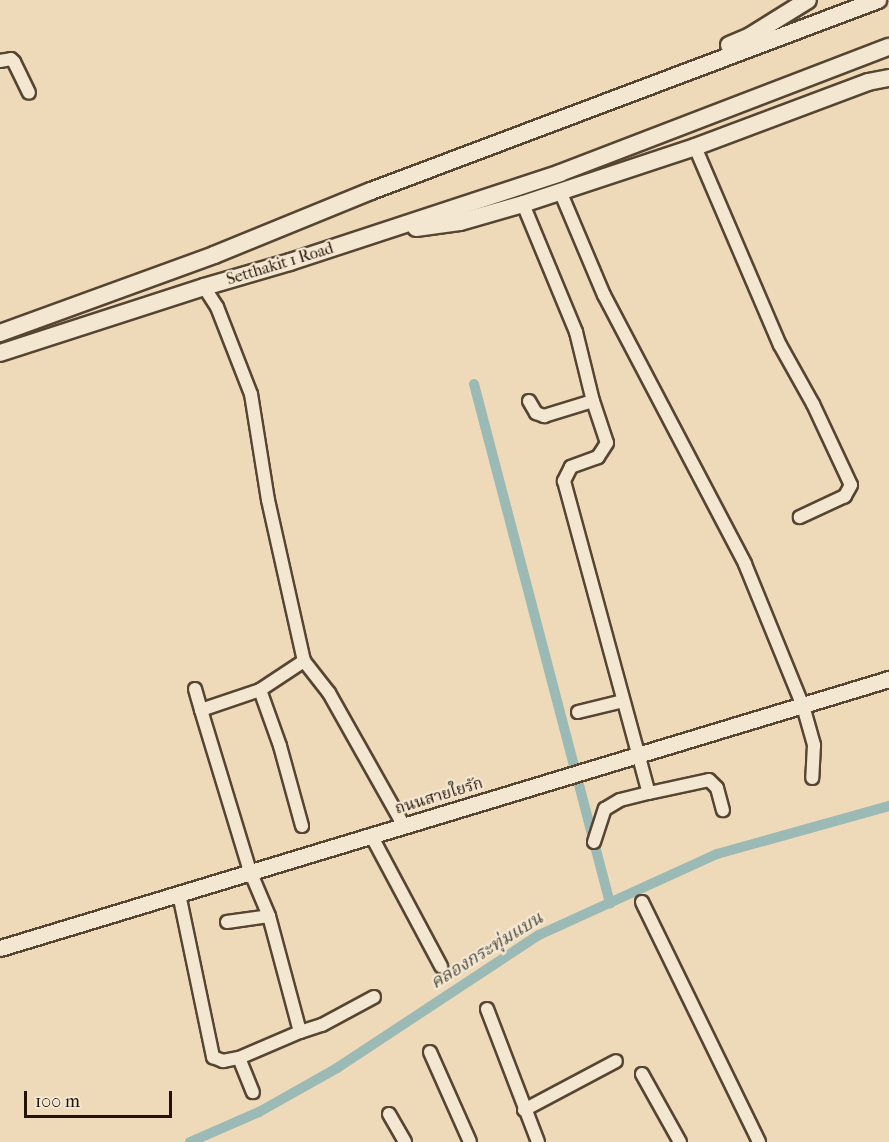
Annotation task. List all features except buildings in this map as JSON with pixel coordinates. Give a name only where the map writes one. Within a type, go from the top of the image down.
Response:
[{"type":"main road","name":"Setthakit 1 Road","points":[[0,333],[214,255],[395,182],[878,0]]},
{"type":"main road","points":[[395,182],[434,160],[750,36],[806,3]]},
{"type":"main road","name":"Setthakit 1 Road","points":[[0,353],[204,287],[398,228],[560,174],[889,47]]},
{"type":"main road","points":[[844,91],[889,69]]},
{"type":"main road","points":[[398,228],[441,226],[523,204],[695,147],[844,91],[889,78]]},
{"type":"street","points":[[0,61],[14,62],[29,93]]},
{"type":"street","points":[[695,147],[780,345],[813,404],[851,485],[845,496],[800,517]]},
{"type":"street","points":[[560,191],[604,295],[745,564],[802,706],[814,745],[812,778]]},
{"type":"street","points":[[523,204],[576,332],[593,401],[607,443],[606,448],[598,457],[571,467],[564,481],[649,793]]},
{"type":"street","points":[[204,287],[217,307],[251,394],[268,500],[304,661],[329,693],[404,826]]},
{"type":"street","points":[[529,401],[536,413],[544,416],[593,401]]},
{"type":"street","points":[[201,710],[260,690],[304,661]]},
{"type":"street","name":"ถนนสายใยรัก","points":[[0,948],[889,679]]},
{"type":"street","points":[[195,689],[250,871],[269,916],[300,1032]]},
{"type":"street","points":[[260,690],[280,746],[302,826]]},
{"type":"street","points":[[578,712],[623,701]]},
{"type":"street","points":[[594,842],[605,809],[620,800],[709,780],[717,788],[723,810]]},
{"type":"street","points":[[371,835],[441,966]]},
{"type":"street","points":[[179,894],[210,1051],[217,1060],[239,1058],[322,1024],[374,997]]},
{"type":"street","points":[[642,902],[759,1142]]},
{"type":"street","points":[[227,922],[269,916]]},
{"type":"street","points":[[487,1009],[538,1142]]},
{"type":"street","points":[[430,1052],[470,1142]]},
{"type":"street","points":[[239,1058],[253,1092]]},
{"type":"street","points":[[524,1110],[616,1061]]},
{"type":"street","points":[[642,1074],[680,1142]]},
{"type":"street","points":[[389,1114],[405,1142]]},
{"type":"waterway","points":[[474,384],[610,903]]},
{"type":"waterway","name":"คลองกระทุ่มแบน","points":[[190,1142],[259,1112],[337,1068],[539,935],[717,854],[889,806]]}]
